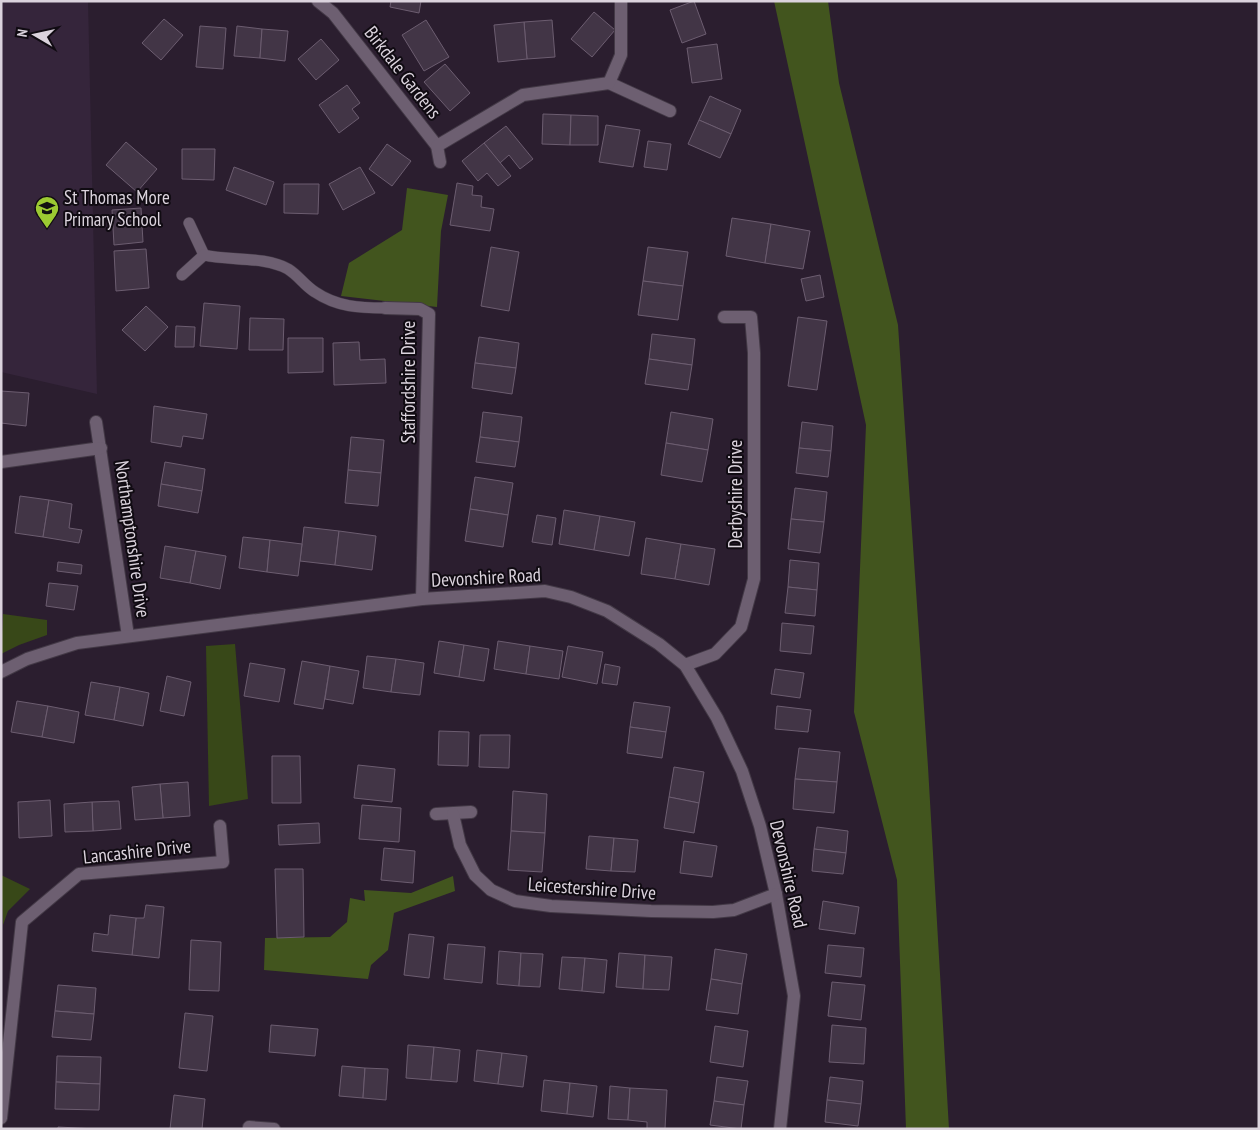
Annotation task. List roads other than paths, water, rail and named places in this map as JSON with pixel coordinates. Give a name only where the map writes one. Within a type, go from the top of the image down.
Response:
[{"type":"street","name":"Birkdale Gardens","points":[[318,1],[333,13],[437,146],[440,162]]},
{"type":"street","points":[[621,1],[621,54],[609,83],[670,111]]},
{"type":"street","name":"Birkdale Gardens","points":[[437,146],[523,95],[609,83]]},
{"type":"street","name":"Staffordshire Drive","points":[[385,308],[420,309],[429,314],[422,600]]},
{"type":"street","name":"Derbyshire Drive","points":[[685,665],[715,654],[741,627],[754,579],[754,353],[751,317],[724,317]]},
{"type":"street","name":"Northamptonshire Drive","points":[[96,422],[128,636]]},
{"type":"street","name":"Northamptonshire Drive","points":[[1,462],[101,448]]},
{"type":"street","name":"Devonshire Road","points":[[1,672],[27,659],[77,643],[422,600],[545,592],[571,597],[606,611],[658,644],[685,665],[717,718],[742,771],[760,826],[776,894],[794,996],[780,1129]]},
{"type":"street","points":[[436,814],[471,812]]},
{"type":"street","name":"Leicestershire Drive","points":[[452,814],[460,845],[475,875],[491,890],[514,901],[578,908],[713,912],[734,910],[776,894]]},
{"type":"street","name":"Lancashire Drive","points":[[1,1118],[22,922],[79,874],[222,862],[220,826]]},
{"type":"street","points":[[250,1127],[274,1129]]},
{"type":"lane","points":[[182,275],[204,255],[189,223]]},
{"type":"lane","name":"Staffordshire Drive","points":[[204,255],[219,258],[239,258],[273,264],[288,269],[316,293],[352,308],[385,308]]},
{"type":"place","name":"St Thomas More Primary School","points":[[47,229]]}]
